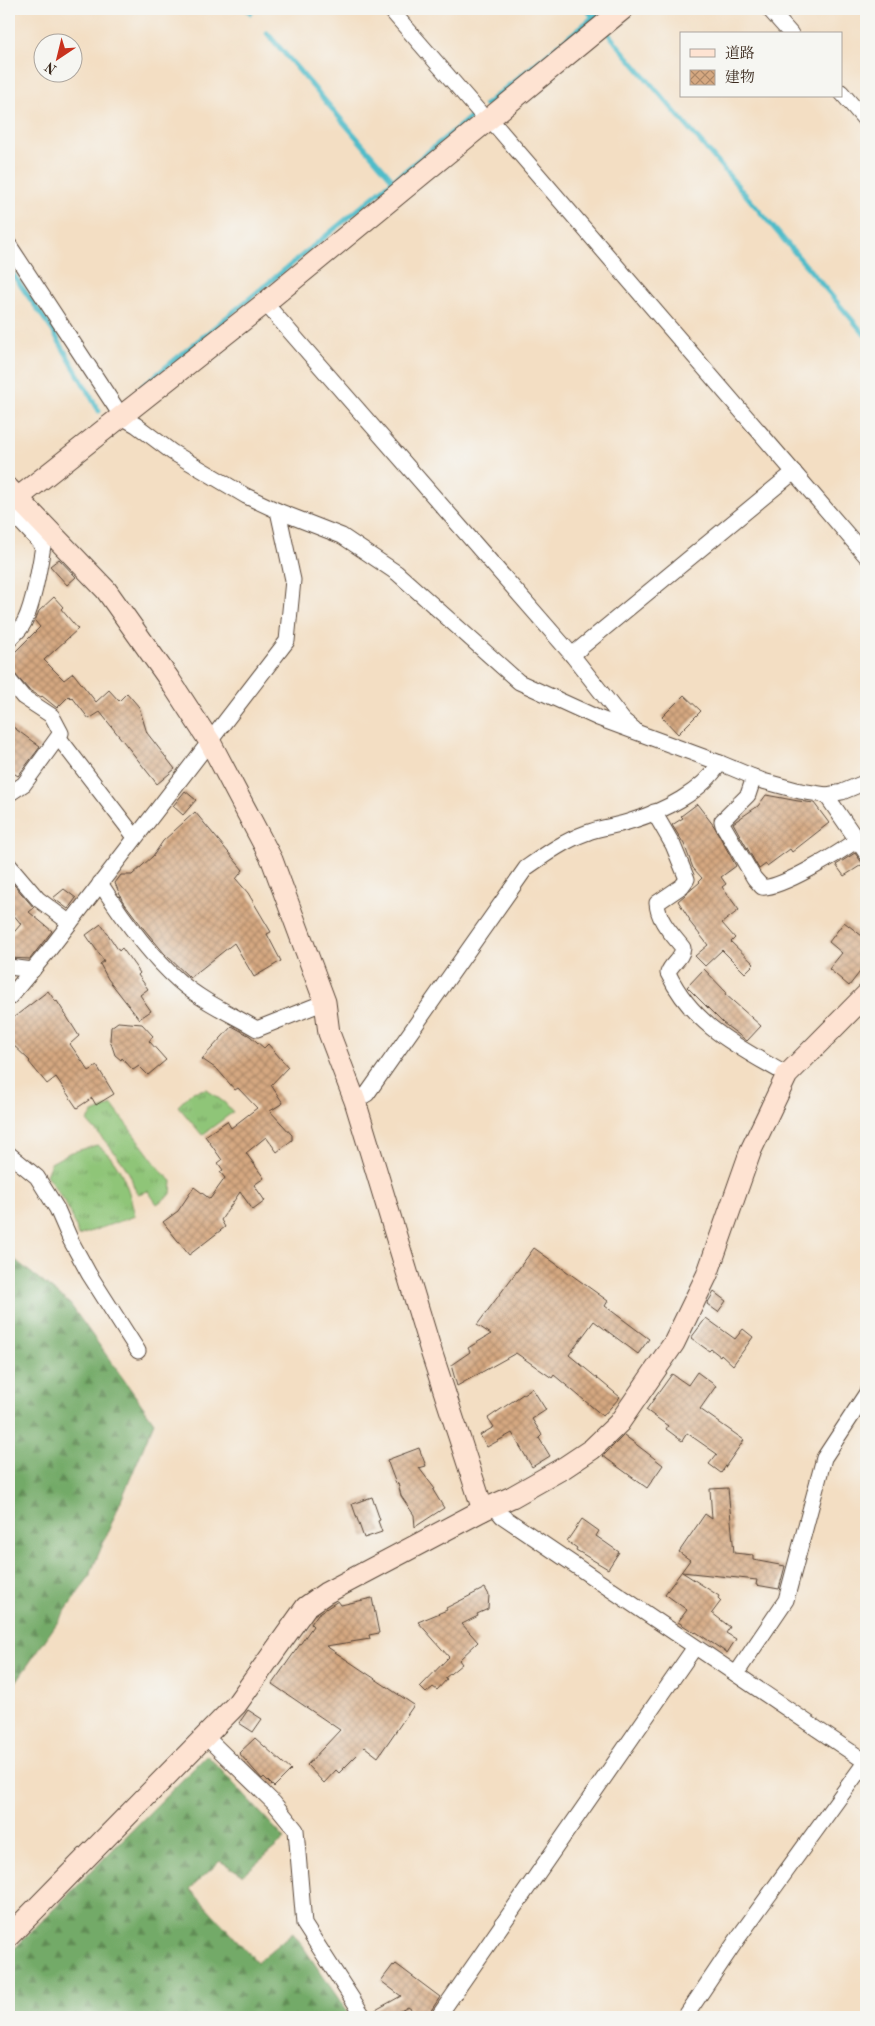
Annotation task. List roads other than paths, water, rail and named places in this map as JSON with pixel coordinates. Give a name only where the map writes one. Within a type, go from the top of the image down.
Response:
[{"type":"street","points":[[390,9],[482,115],[490,119],[866,556]]},
{"type":"street","points":[[14,493],[122,417],[266,303],[623,9]]},
{"type":"street","points":[[769,9],[789,32]]},
{"type":"street","points":[[842,93],[866,121]]},
{"type":"street","points":[[9,245],[122,417],[172,452],[246,496],[278,511],[342,536],[397,573],[519,682],[598,718],[754,777],[800,791],[826,795],[842,792],[866,782]]},
{"type":"street","points":[[266,303],[572,655],[623,720],[638,732]]},
{"type":"street","points":[[572,655],[794,472]]},
{"type":"street","points":[[9,640],[22,626],[27,617],[38,577],[43,546],[14,515],[14,493]]},
{"type":"street","points":[[14,493],[106,590],[169,679],[210,742],[272,860],[325,1002],[329,1032],[355,1101],[431,1351],[488,1507],[866,1762],[738,1938],[685,2017]]},
{"type":"street","points":[[9,998],[70,923],[287,641],[293,580],[278,511]]},
{"type":"street","points":[[9,680],[23,697],[52,716],[61,733],[24,784],[9,794]]},
{"type":"street","points":[[59,738],[135,837]]},
{"type":"street","points":[[355,1101],[367,1094],[526,868],[554,848],[587,832],[632,821],[654,812],[694,790],[712,775],[720,763]]},
{"type":"street","points":[[754,777],[748,795],[722,821],[754,878],[762,887],[772,886],[809,869],[846,849],[857,840]]},
{"type":"street","points":[[826,795],[866,853]]},
{"type":"street","points":[[654,812],[673,845],[686,879],[682,886],[657,903],[658,912],[666,927],[683,948],[668,973],[673,984],[693,1011],[710,1029],[787,1075]]},
{"type":"street","points":[[9,865],[38,899],[70,923]]},
{"type":"street","points":[[100,883],[126,923],[178,980],[207,1000],[258,1029],[325,1002]]},
{"type":"street","points":[[9,967],[33,970]]},
{"type":"street","points":[[9,1936],[236,1706],[306,1607],[326,1593],[488,1507],[512,1497],[592,1449],[619,1422],[674,1344],[708,1276],[751,1150],[787,1075],[866,995]]},
{"type":"street","points":[[9,1154],[37,1177],[57,1209],[71,1241],[89,1274],[138,1351]]},
{"type":"street","points":[[736,1674],[786,1600],[824,1458],[866,1394]]},
{"type":"street","points":[[438,2017],[695,1647]]},
{"type":"street","points":[[205,1736],[274,1803],[296,1830],[304,1924],[364,2017]]},
{"type":"waterway","points":[[247,9],[251,13]]},
{"type":"waterway","points":[[586,9],[599,23]]},
{"type":"waterway","points":[[485,105],[603,9]]},
{"type":"waterway","points":[[605,30],[866,336]]},
{"type":"waterway","points":[[267,33],[393,180]]},
{"type":"waterway","points":[[138,390],[472,116]]},
{"type":"waterway","points":[[9,269],[53,331],[99,411]]}]
